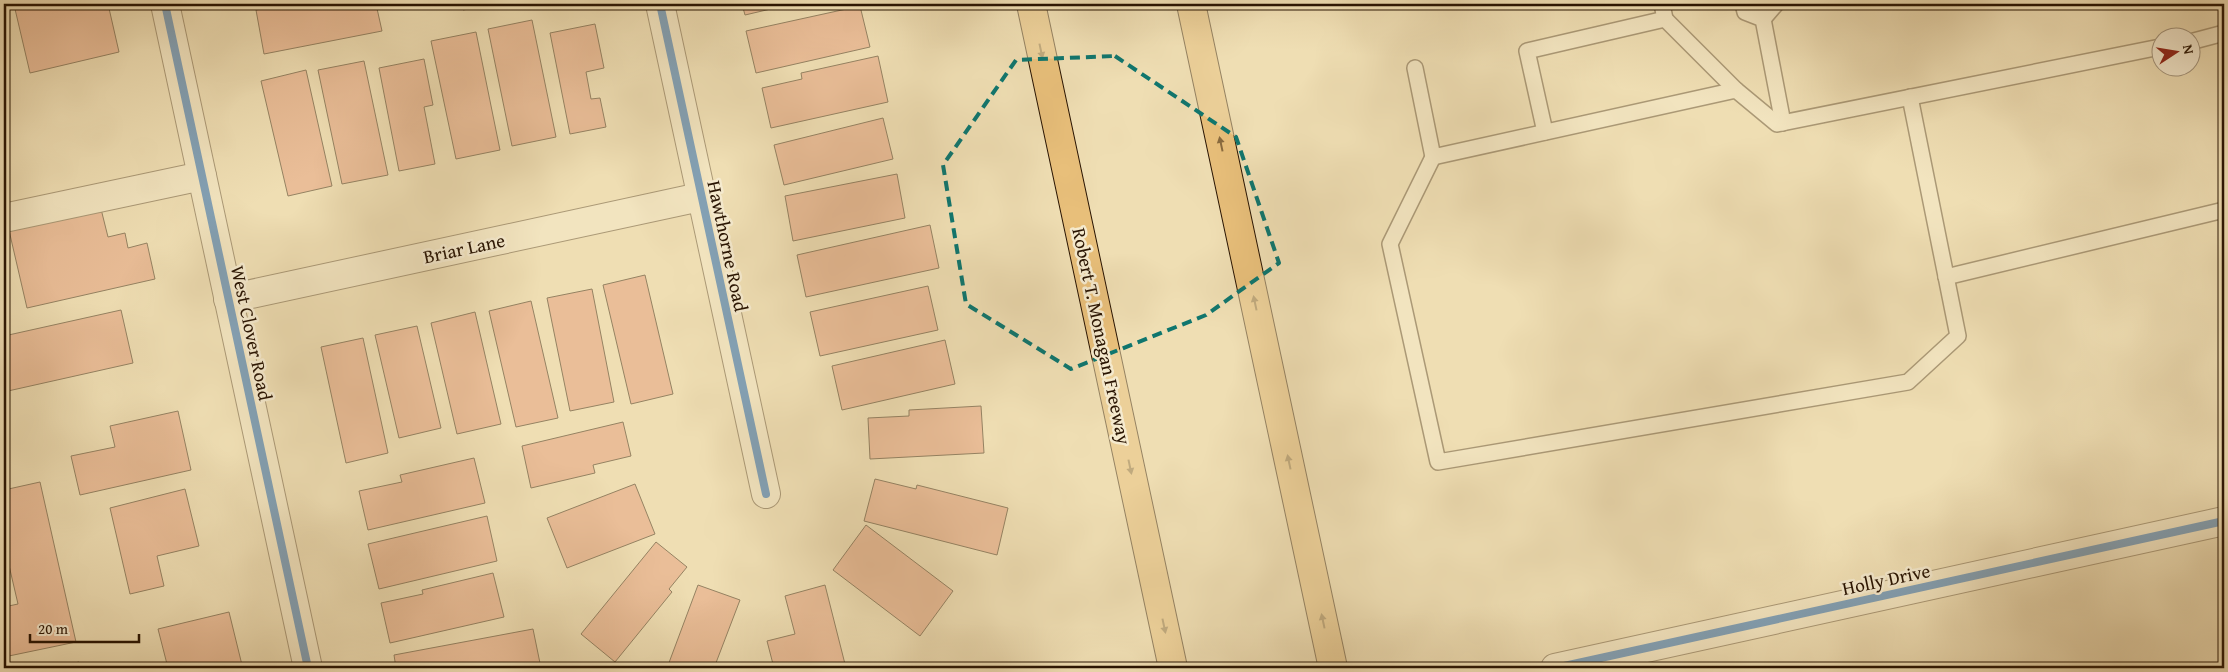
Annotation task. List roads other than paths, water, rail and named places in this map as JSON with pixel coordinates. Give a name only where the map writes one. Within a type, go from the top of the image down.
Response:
[{"type":"highway","name":"Robert T. Monagan Freeway","points":[[1031,4],[1173,668]]},
{"type":"highway","points":[[1191,4],[1333,668]]},
{"type":"street","name":"West Clover Road","points":[[165,4],[308,668]]},
{"type":"street","name":"Hawthorne Road","points":[[660,4],[700,197],[766,494]]},
{"type":"street","points":[[4,218],[202,176]]},
{"type":"street","name":"Briar Lane","points":[[228,299],[700,197]]},
{"type":"street","name":"Holly Drive","points":[[1554,668],[2224,521]]},
{"type":"lane","points":[[1662,4],[1665,19],[1736,90],[1777,124],[2150,50]]},
{"type":"lane","points":[[1743,4],[1744,12],[1763,19]]},
{"type":"lane","points":[[1763,19],[1776,4]]},
{"type":"lane","points":[[1545,132],[1527,51],[1665,19]]},
{"type":"lane","points":[[1763,19],[1784,123]]},
{"type":"lane","points":[[2200,40],[2224,34]]},
{"type":"lane","points":[[1415,68],[1433,156],[1390,244],[1438,462],[1908,382],[1958,336],[1910,97]]},
{"type":"lane","points":[[1433,156],[1736,90]]},
{"type":"lane","points":[[1946,277],[2224,210]]}]
